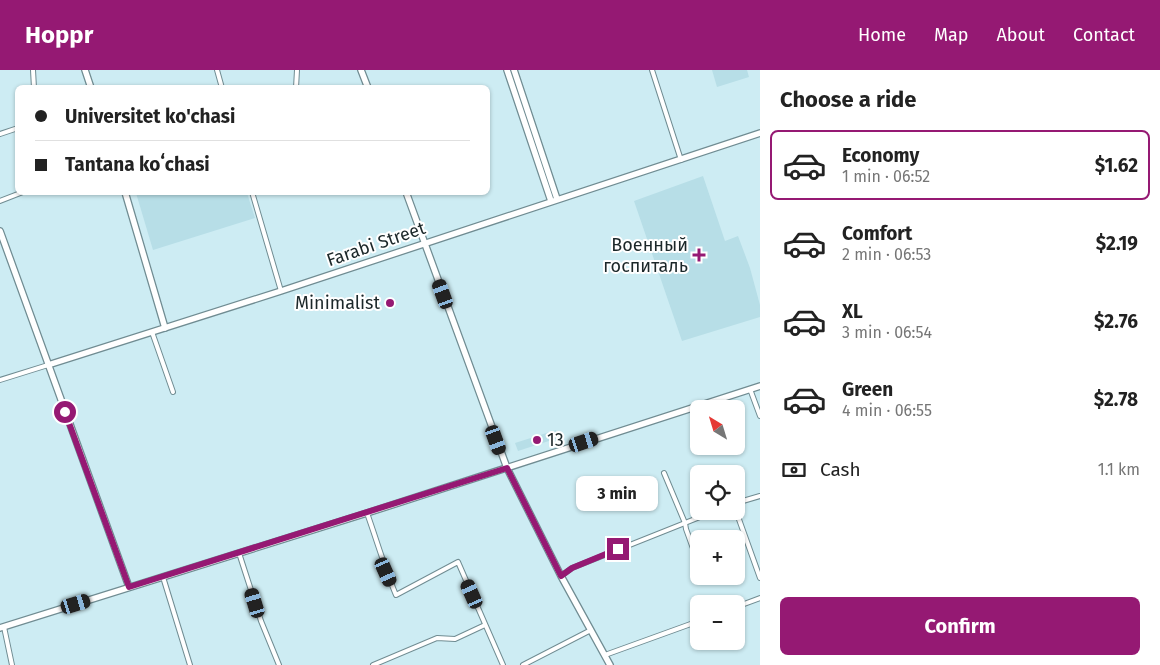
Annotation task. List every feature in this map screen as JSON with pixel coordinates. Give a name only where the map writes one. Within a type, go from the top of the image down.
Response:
[{"type":"main road","points":[[85,70],[90,85]]},
{"type":"main road","points":[[361,70],[367,85]]},
{"type":"main road","points":[[507,70],[554,200]]},
{"type":"main road","points":[[514,70],[554,200]]},
{"type":"main road","name":"Farabi Street","points":[[48,365],[281,291],[760,133]]},
{"type":"main road","points":[[126,195],[164,328]]},
{"type":"main road","points":[[407,195],[507,468],[561,576],[610,665]]},
{"type":"main road","points":[[0,231],[129,587]]},
{"type":"main road","points":[[2,628],[368,513],[760,386]]},
{"type":"street","points":[[33,70],[34,85]]},
{"type":"street","points":[[217,70],[221,85]]},
{"type":"street","points":[[296,85],[297,70]]},
{"type":"street","points":[[652,70],[681,160]]},
{"type":"street","points":[[0,134],[15,129]]},
{"type":"street","points":[[0,201],[15,195]]},
{"type":"street","points":[[253,195],[281,291]]},
{"type":"street","points":[[152,332],[173,392]]},
{"type":"street","name":"Farabi Street","points":[[0,380],[48,365]]},
{"type":"street","points":[[750,389],[760,416]]},
{"type":"street","points":[[664,474],[685,523],[690,540]]},
{"type":"street","points":[[745,500],[760,496]]},
{"type":"street","points":[[368,513],[385,569],[396,595],[458,562],[503,665]]},
{"type":"street","points":[[561,576],[572,568],[692,520]]},
{"type":"street","points":[[739,520],[760,578]]},
{"type":"street","points":[[239,553],[261,621],[278,665]]},
{"type":"street","points":[[163,577],[190,665]]},
{"type":"street","points":[[745,604],[760,598]]},
{"type":"street","points":[[605,655],[690,624]]},
{"type":"street","points":[[373,665],[437,638],[455,639],[485,625]]},
{"type":"street","points":[[2,628],[12,665]]},
{"type":"street","points":[[523,665],[591,630]]},
{"type":"shaded area","points":[[712,70],[747,70],[749,77],[717,87]]},
{"type":"shaded area","name":"Военный госпиталь","points":[[703,176],[725,241],[738,236],[750,268],[760,305],[760,317],[682,341],[634,201]]},
{"type":"shaded area","points":[[137,195],[248,195],[255,218],[153,250]]},
{"type":"shaded area","name":"13","points":[[556,430],[558,438],[518,451],[515,443]]},
{"type":"place","name":"Военный госпиталь","points":[[699,255]]},
{"type":"place","name":"Minimalist","points":[[390,303]]},
{"type":"place","name":"13","points":[[537,440]]},
{"type":"route","points":[[65,412],[129,587],[507,468],[561,576],[572,568],[618,549]]}]
